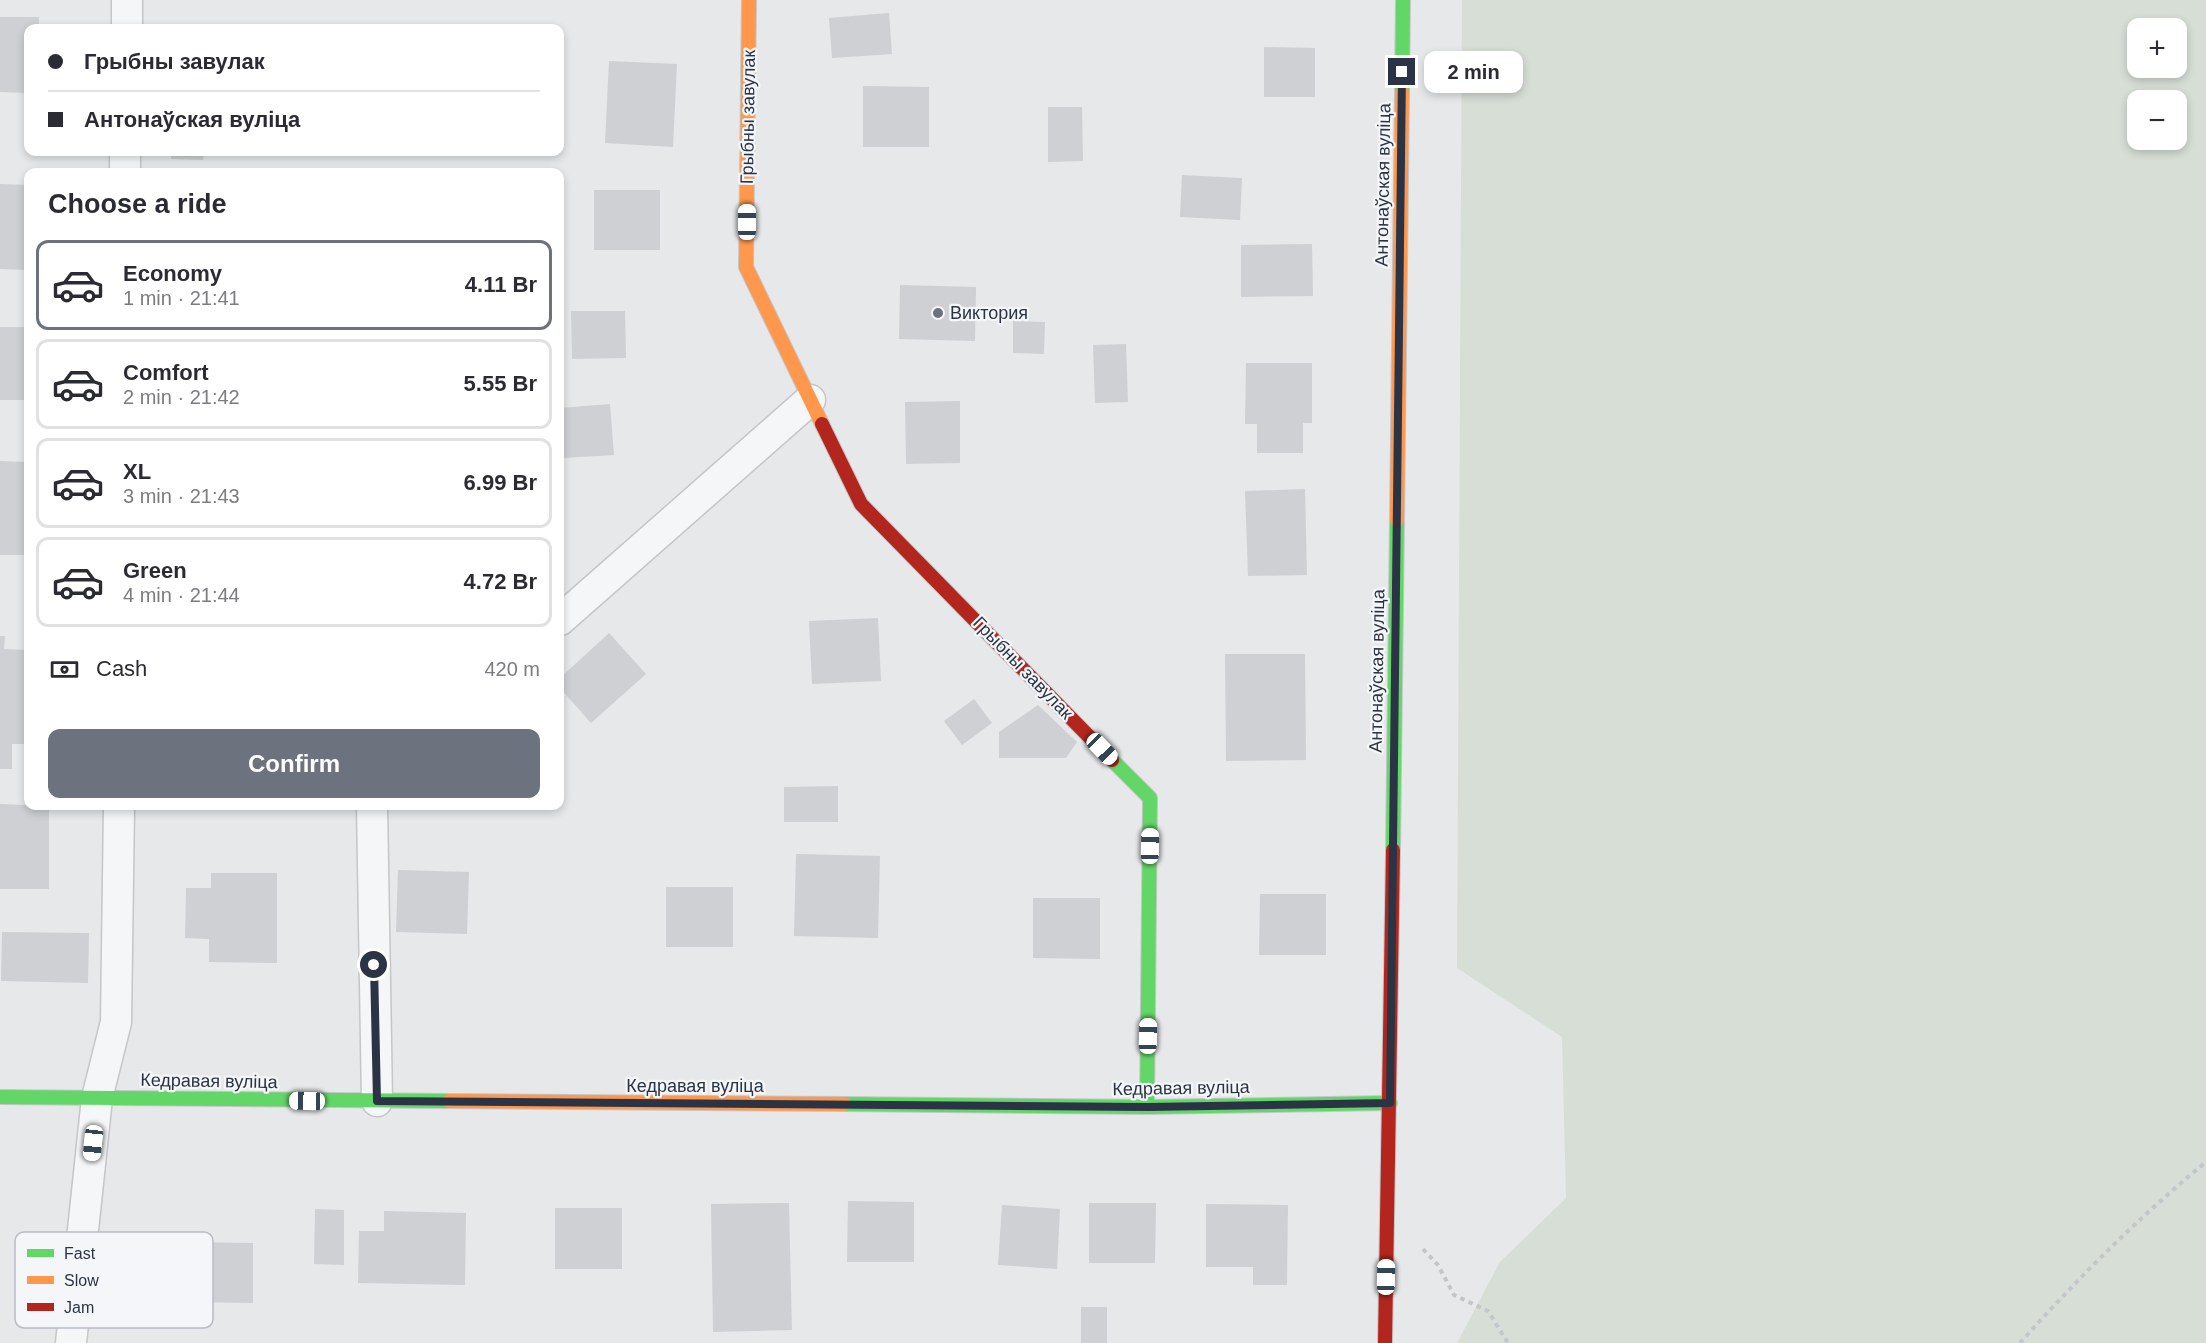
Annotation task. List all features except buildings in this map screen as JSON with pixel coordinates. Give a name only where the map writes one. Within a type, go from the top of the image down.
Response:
[{"type":"street","points":[[127,0],[127,24]]},
{"type":"street","name":"Грыбны завулак","points":[[749,0],[746,267],[861,504],[1150,798],[1148,1107]]},
{"type":"street","name":"Антонаўская вуліца","points":[[1385,1343],[1403,0]]},
{"type":"street","points":[[564,616],[810,400]]},
{"type":"street","points":[[83,1232],[97,1098],[116,1022],[118,810]]},
{"type":"street","points":[[372,810],[377,1101]]},
{"type":"street","name":"Кедравая вуліца","points":[[0,1097],[1148,1107],[1390,1103]]},
{"type":"street","points":[[71,1343],[73,1328]]},
{"type":"path","points":[[2020,1343],[2076,1281],[2173,1188],[2206,1162]]},
{"type":"path","points":[[1387,1211],[1438,1265],[1454,1295],[1488,1311],[1508,1343]]},
{"type":"shaded area","points":[[1462,0],[2206,0],[2206,1343],[1457,1343],[1500,1262],[1566,1198],[1562,1037],[1457,968]]},
{"type":"traffic: fast","points":[[1402,93],[1403,0]]},
{"type":"traffic: fast","points":[[1393,850],[1397,520]]},
{"type":"traffic: fast","points":[[1112,760],[1150,798],[1147,1107]]},
{"type":"traffic: fast","points":[[0,1097],[449,1101]]},
{"type":"traffic: fast","points":[[844,1104],[1147,1107],[1390,1103]]},
{"type":"traffic: slow","points":[[749,0],[746,267],[822,424]]},
{"type":"traffic: slow","points":[[1397,520],[1402,93]]},
{"type":"traffic: slow","points":[[449,1101],[844,1104]]},
{"type":"traffic: jam","points":[[822,424],[861,504],[1112,760]]},
{"type":"traffic: jam","points":[[1385,1343],[1393,850]]},
{"type":"place","name":"Виктория","points":[[938,313]]},
{"type":"route","points":[[374,965],[377,1101],[1148,1107],[1390,1103],[1402,72]]}]
